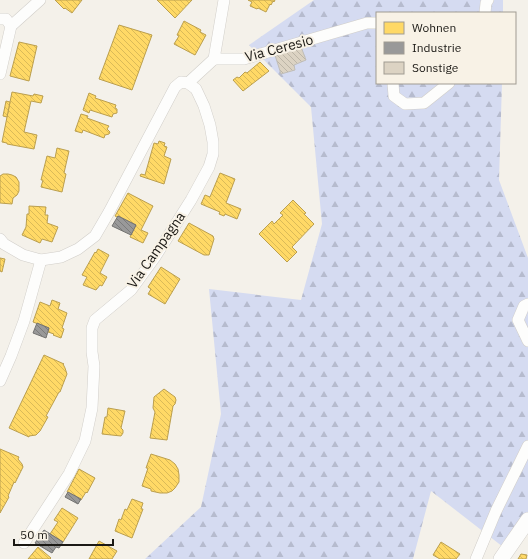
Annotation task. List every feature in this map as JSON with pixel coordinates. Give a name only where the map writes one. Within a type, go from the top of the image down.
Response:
[{"type":"main road","points":[[501,559],[528,520]]},
{"type":"street","points":[[0,74],[11,26],[40,0]]},
{"type":"street","points":[[0,239],[4,244],[23,255],[41,260],[61,257],[78,249],[95,236],[175,87],[181,82],[188,83],[214,60],[224,0]]},
{"type":"street","points":[[485,12],[486,3],[488,0]]},
{"type":"street","points":[[0,19],[6,19],[11,26]]},
{"type":"street","name":"Via Ceresio","points":[[214,60],[244,59],[367,23],[376,23]]},
{"type":"street","name":"Via Campagna","points":[[24,543],[69,474],[85,441],[92,408],[94,366],[92,352],[92,328],[96,320],[131,290],[155,257],[191,200],[209,167],[213,154],[213,142],[210,125],[204,106],[196,89],[188,83]]},
{"type":"street","points":[[393,84],[394,96],[405,104],[424,103],[448,84]]},
{"type":"street","points":[[0,381],[12,356],[24,321],[41,260]]},
{"type":"street","points":[[528,304],[524,306],[518,320],[528,341]]},
{"type":"street","points":[[476,559],[496,511],[528,446]]},
{"type":"green space","points":[[314,0],[503,0],[503,12],[376,12],[376,84],[502,84],[499,180],[528,258],[528,520],[507,550],[431,491],[413,559],[145,559],[201,507],[221,414],[209,289],[301,300],[322,224],[311,107],[249,45]]},
{"type":"building: Wohnen","points":[[55,0],[82,0],[72,13],[65,8],[64,9]]},
{"type":"building: Wohnen","points":[[157,0],[192,0],[175,18]]},
{"type":"building: Wohnen","points":[[248,0],[275,0],[271,5],[270,4],[266,12],[250,6],[252,2]]},
{"type":"building: Wohnen","points":[[184,21],[201,30],[200,32],[206,35],[195,55],[174,44],[179,36],[177,35]]},
{"type":"building: Wohnen","points":[[119,25],[152,35],[132,90],[99,79]]},
{"type":"building: Wohnen","points":[[19,42],[37,46],[29,81],[10,76]]},
{"type":"building: Wohnen","points":[[260,62],[269,71],[243,91],[233,80],[237,77],[239,78],[245,72],[247,73]]},
{"type":"building: Wohnen","points":[[12,92],[33,96],[34,94],[43,96],[41,103],[31,101],[24,132],[37,135],[34,149],[2,142]]},
{"type":"building: Wohnen","points":[[89,93],[96,96],[95,98],[116,105],[115,108],[117,109],[117,113],[113,114],[112,117],[90,110],[89,113],[83,110]]},
{"type":"building: Wohnen","points":[[6,101],[10,102],[7,117],[3,116]]},
{"type":"building: Wohnen","points":[[81,114],[88,116],[87,118],[109,126],[107,129],[110,132],[109,134],[105,135],[104,138],[83,130],[82,133],[75,131]]},
{"type":"building: Wohnen","points":[[159,141],[165,143],[164,146],[167,147],[164,156],[171,159],[164,184],[140,176],[141,174],[145,175],[154,143],[158,144]]},
{"type":"building: Wohnen","points":[[57,148],[69,151],[64,173],[66,174],[62,192],[41,187],[43,180],[41,180],[47,156],[55,158]]},
{"type":"building: Wohnen","points":[[220,173],[235,179],[226,203],[241,209],[237,219],[225,214],[224,216],[219,214],[220,212],[201,204],[205,195],[210,197]]},
{"type":"building: Wohnen","points":[[3,174],[16,177],[19,182],[19,191],[13,198],[12,204],[0,203],[0,176]]},
{"type":"building: Wohnen","points":[[128,193],[153,206],[141,230],[148,233],[143,243],[130,237],[136,225],[115,216]]},
{"type":"building: Wohnen","points":[[293,200],[306,213],[304,214],[314,224],[292,247],[297,252],[287,262],[259,234],[272,221],[274,224],[283,215],[280,213]]},
{"type":"building: Wohnen","points":[[29,206],[46,207],[45,215],[48,215],[47,223],[58,227],[52,242],[42,239],[40,243],[22,235],[26,227]]},
{"type":"building: Wohnen","points":[[189,223],[213,236],[214,239],[209,255],[204,255],[178,241]]},
{"type":"building: Wohnen","points":[[98,249],[109,255],[100,273],[107,277],[102,286],[100,285],[96,290],[83,285],[87,277],[82,275]]},
{"type":"building: Wohnen","points":[[0,258],[5,259],[2,272],[0,271]]},
{"type":"building: Wohnen","points":[[161,267],[180,279],[165,304],[148,294],[151,289],[148,287]]},
{"type":"building: Wohnen","points":[[52,300],[60,303],[58,309],[67,313],[62,328],[64,329],[61,338],[48,332],[49,328],[33,322],[40,302],[50,306]]},
{"type":"building: Wohnen","points":[[44,355],[64,364],[67,374],[60,392],[46,416],[48,417],[40,431],[36,435],[29,437],[9,428]]},
{"type":"building: Wohnen","points":[[164,389],[175,397],[176,400],[173,406],[167,440],[150,438],[155,412],[153,408],[154,397]]},
{"type":"building: Wohnen","points":[[108,408],[125,411],[121,428],[123,433],[121,436],[102,434]]},
{"type":"building: Wohnen","points":[[0,449],[19,457],[18,459],[23,467],[15,483],[14,482],[8,496],[9,497],[0,513]]},
{"type":"building: Wohnen","points":[[151,454],[170,460],[178,469],[179,482],[172,491],[160,493],[151,491],[151,489],[142,486]]},
{"type":"building: Wohnen","points":[[79,469],[95,478],[87,493],[86,492],[81,500],[67,492]]},
{"type":"building: Wohnen","points":[[132,499],[143,503],[141,509],[143,509],[132,538],[115,531],[119,519],[121,520],[125,509],[127,510]]},
{"type":"building: Wohnen","points":[[62,508],[78,518],[63,542],[50,534],[58,522],[54,520]]},
{"type":"building: Wohnen","points":[[99,541],[117,551],[112,559],[89,559]]},
{"type":"building: Wohnen","points":[[441,542],[460,554],[456,559],[440,559],[433,555]]},
{"type":"building: Wohnen","points":[[38,547],[51,558],[28,559]]},
{"type":"building: Wohnen","points":[[521,554],[527,555],[526,559],[518,559]]},
{"type":"building: Industrie","points":[[118,216],[136,225],[131,235],[112,226]]},
{"type":"building: Industrie","points":[[37,323],[49,328],[46,338],[33,333]]},
{"type":"building: Industrie","points":[[68,492],[81,499],[78,504],[65,497]]},
{"type":"building: Industrie","points":[[44,530],[63,542],[59,548],[56,547],[52,553],[35,543]]},
{"type":"building: Sonstige","points":[[300,44],[306,60],[294,65],[295,70],[281,74],[274,52]]}]
